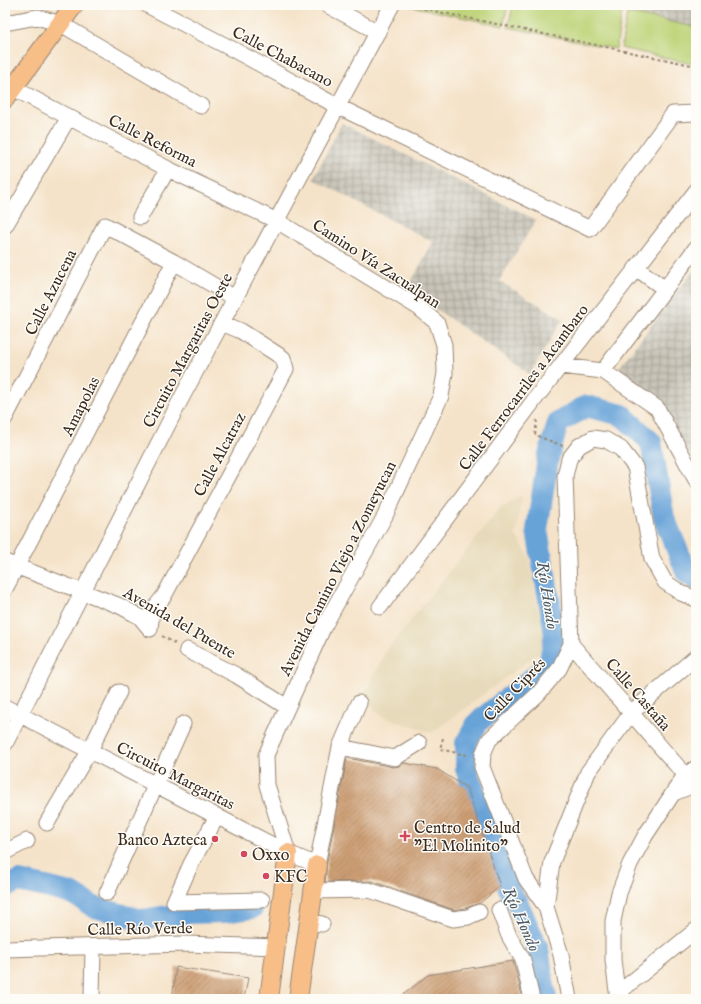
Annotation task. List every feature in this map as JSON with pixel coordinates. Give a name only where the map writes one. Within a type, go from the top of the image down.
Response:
[{"type":"main road","points":[[9,93],[74,5]]},
{"type":"main road","points":[[269,999],[277,947],[288,853]]},
{"type":"main road","points":[[298,999],[315,923],[312,891],[316,865]]},
{"type":"street","name":"Calle Chabacano","points":[[147,5],[341,108],[590,229],[673,114],[696,113]]},
{"type":"street","points":[[327,5],[378,32]]},
{"type":"street","name":"Circuito Margaritas Oeste","points":[[20,714],[181,399],[277,221],[341,108],[392,5]]},
{"type":"street","points":[[5,23],[37,17],[61,24],[201,106]]},
{"type":"street","name":"Calle Reforma","points":[[9,93],[69,117],[168,169],[277,221]]},
{"type":"street","points":[[5,226],[69,117]]},
{"type":"street","points":[[140,217],[168,169]]},
{"type":"street","name":"Calle Ferrocarriles a Acambaro","points":[[380,607],[561,366],[696,191]]},
{"type":"street","name":"Camino Vía Zacualpan","points":[[277,221],[418,307],[437,323],[444,345]]},
{"type":"street","name":"Calle Azucena","points":[[5,418],[105,225],[174,262]]},
{"type":"street","points":[[604,371],[696,248]]},
{"type":"street","points":[[174,262],[235,298]]},
{"type":"street","name":"Amapolas","points":[[5,589],[11,564],[174,262]]},
{"type":"street","points":[[636,268],[665,290]]},
{"type":"street","name":"Calle Alcatraz","points":[[150,629],[152,611],[164,596],[286,369],[283,358],[222,322]]},
{"type":"street","name":"Avenida Camino Viejo a Zomeyucan","points":[[288,853],[268,785],[266,755],[323,628],[385,516],[440,396],[445,372],[444,345]]},
{"type":"street","points":[[561,366],[604,371],[657,408],[696,480]]},
{"type":"street","name":"Calle Ciprés","points":[[546,907],[526,878],[482,767],[483,754],[489,740],[539,693],[559,669],[571,644],[565,476],[568,459],[579,446],[593,438],[606,440],[621,449],[635,467],[652,559],[665,582],[681,593],[696,599]]},
{"type":"street","name":"Avenida del Puente","points":[[11,564],[120,606],[140,617],[150,629]]},
{"type":"street","name":"Calle Castaña","points":[[571,644],[632,712],[679,768]]},
{"type":"street","name":"Avenida del Puente","points":[[187,650],[236,675],[287,707]]},
{"type":"street","points":[[569,999],[561,955],[546,907],[552,862],[588,772],[632,712],[696,657]]},
{"type":"street","points":[[47,823],[90,750],[119,692]]},
{"type":"street","points":[[316,865],[340,747],[359,703]]},
{"type":"street","name":"Circuito Margaritas","points":[[5,707],[288,853],[316,865]]},
{"type":"street","points":[[5,744],[20,714]]},
{"type":"street","points":[[107,893],[183,724]]},
{"type":"street","points":[[340,747],[395,758],[419,743]]},
{"type":"street","points":[[696,768],[685,775],[645,836],[630,864],[619,893],[612,921],[613,960],[622,997],[696,930]]},
{"type":"street","points":[[674,793],[696,784]]},
{"type":"street","name":"Calle Río Verde","points":[[217,816],[190,864],[174,902],[262,900]]},
{"type":"street","points":[[5,852],[27,841]]},
{"type":"street","points":[[312,891],[369,890],[453,919],[468,917],[479,912]]},
{"type":"street","points":[[504,907],[509,936],[523,960],[532,999]]},
{"type":"street","name":"Calle Río Verde","points":[[5,950],[185,944],[277,947]]},
{"type":"street","points":[[92,999],[94,947]]},
{"type":"path","points":[[404,5],[696,66]]},
{"type":"path","points":[[535,435],[560,444]]},
{"type":"path","name":"Avenida del Puente","points":[[150,629],[187,650]]},
{"type":"path","points":[[443,738],[440,749],[473,757]]},
{"type":"path","points":[[504,907],[528,897]]},
{"type":"shaded area","points":[[596,5],[696,5],[696,27]]},
{"type":"shaded area","points":[[342,123],[536,220],[499,281],[563,319],[530,374],[407,289],[433,242],[313,179]]},
{"type":"shaded area","points":[[696,267],[696,466],[664,408],[615,373]]},
{"type":"shaded area","points":[[522,495],[516,535],[529,557],[539,616],[545,634],[541,651],[432,733],[381,716],[363,697],[387,650],[501,507]]},
{"type":"green space","points":[[406,5],[508,5],[503,26]]},
{"type":"green space","points":[[513,5],[591,5],[622,12],[616,49],[508,27]]},
{"type":"green space","points":[[627,13],[696,27],[696,65],[621,48]]},
{"type":"building","name":"Centro de Salud \"El Molinito\"","points":[[347,758],[393,767],[404,763],[437,769],[467,788],[500,886],[480,903],[454,910],[372,881],[325,882],[327,862]]},
{"type":"building","points":[[513,961],[523,999],[398,999],[428,975]]},
{"type":"building","points":[[176,967],[248,978],[244,999],[172,999]]},
{"type":"waterway","name":"Río Hondo","points":[[546,999],[538,949],[517,902],[510,892],[497,852],[466,769],[466,743],[478,722],[549,665],[555,634],[537,530],[548,458],[558,423],[586,406],[622,415],[651,442],[664,518],[687,573],[696,579]]},
{"type":"waterway","points":[[5,887],[19,881],[50,888],[73,894],[94,907],[142,920],[187,913],[226,912],[252,908]]},
{"type":"place","name":"Centro de Salud \"El Molinito\"","points":[[405,836]]},
{"type":"place","name":"Banco Azteca","points":[[215,839]]},
{"type":"place","name":"Oxxo","points":[[244,854]]},
{"type":"place","name":"KFC","points":[[266,876]]}]
